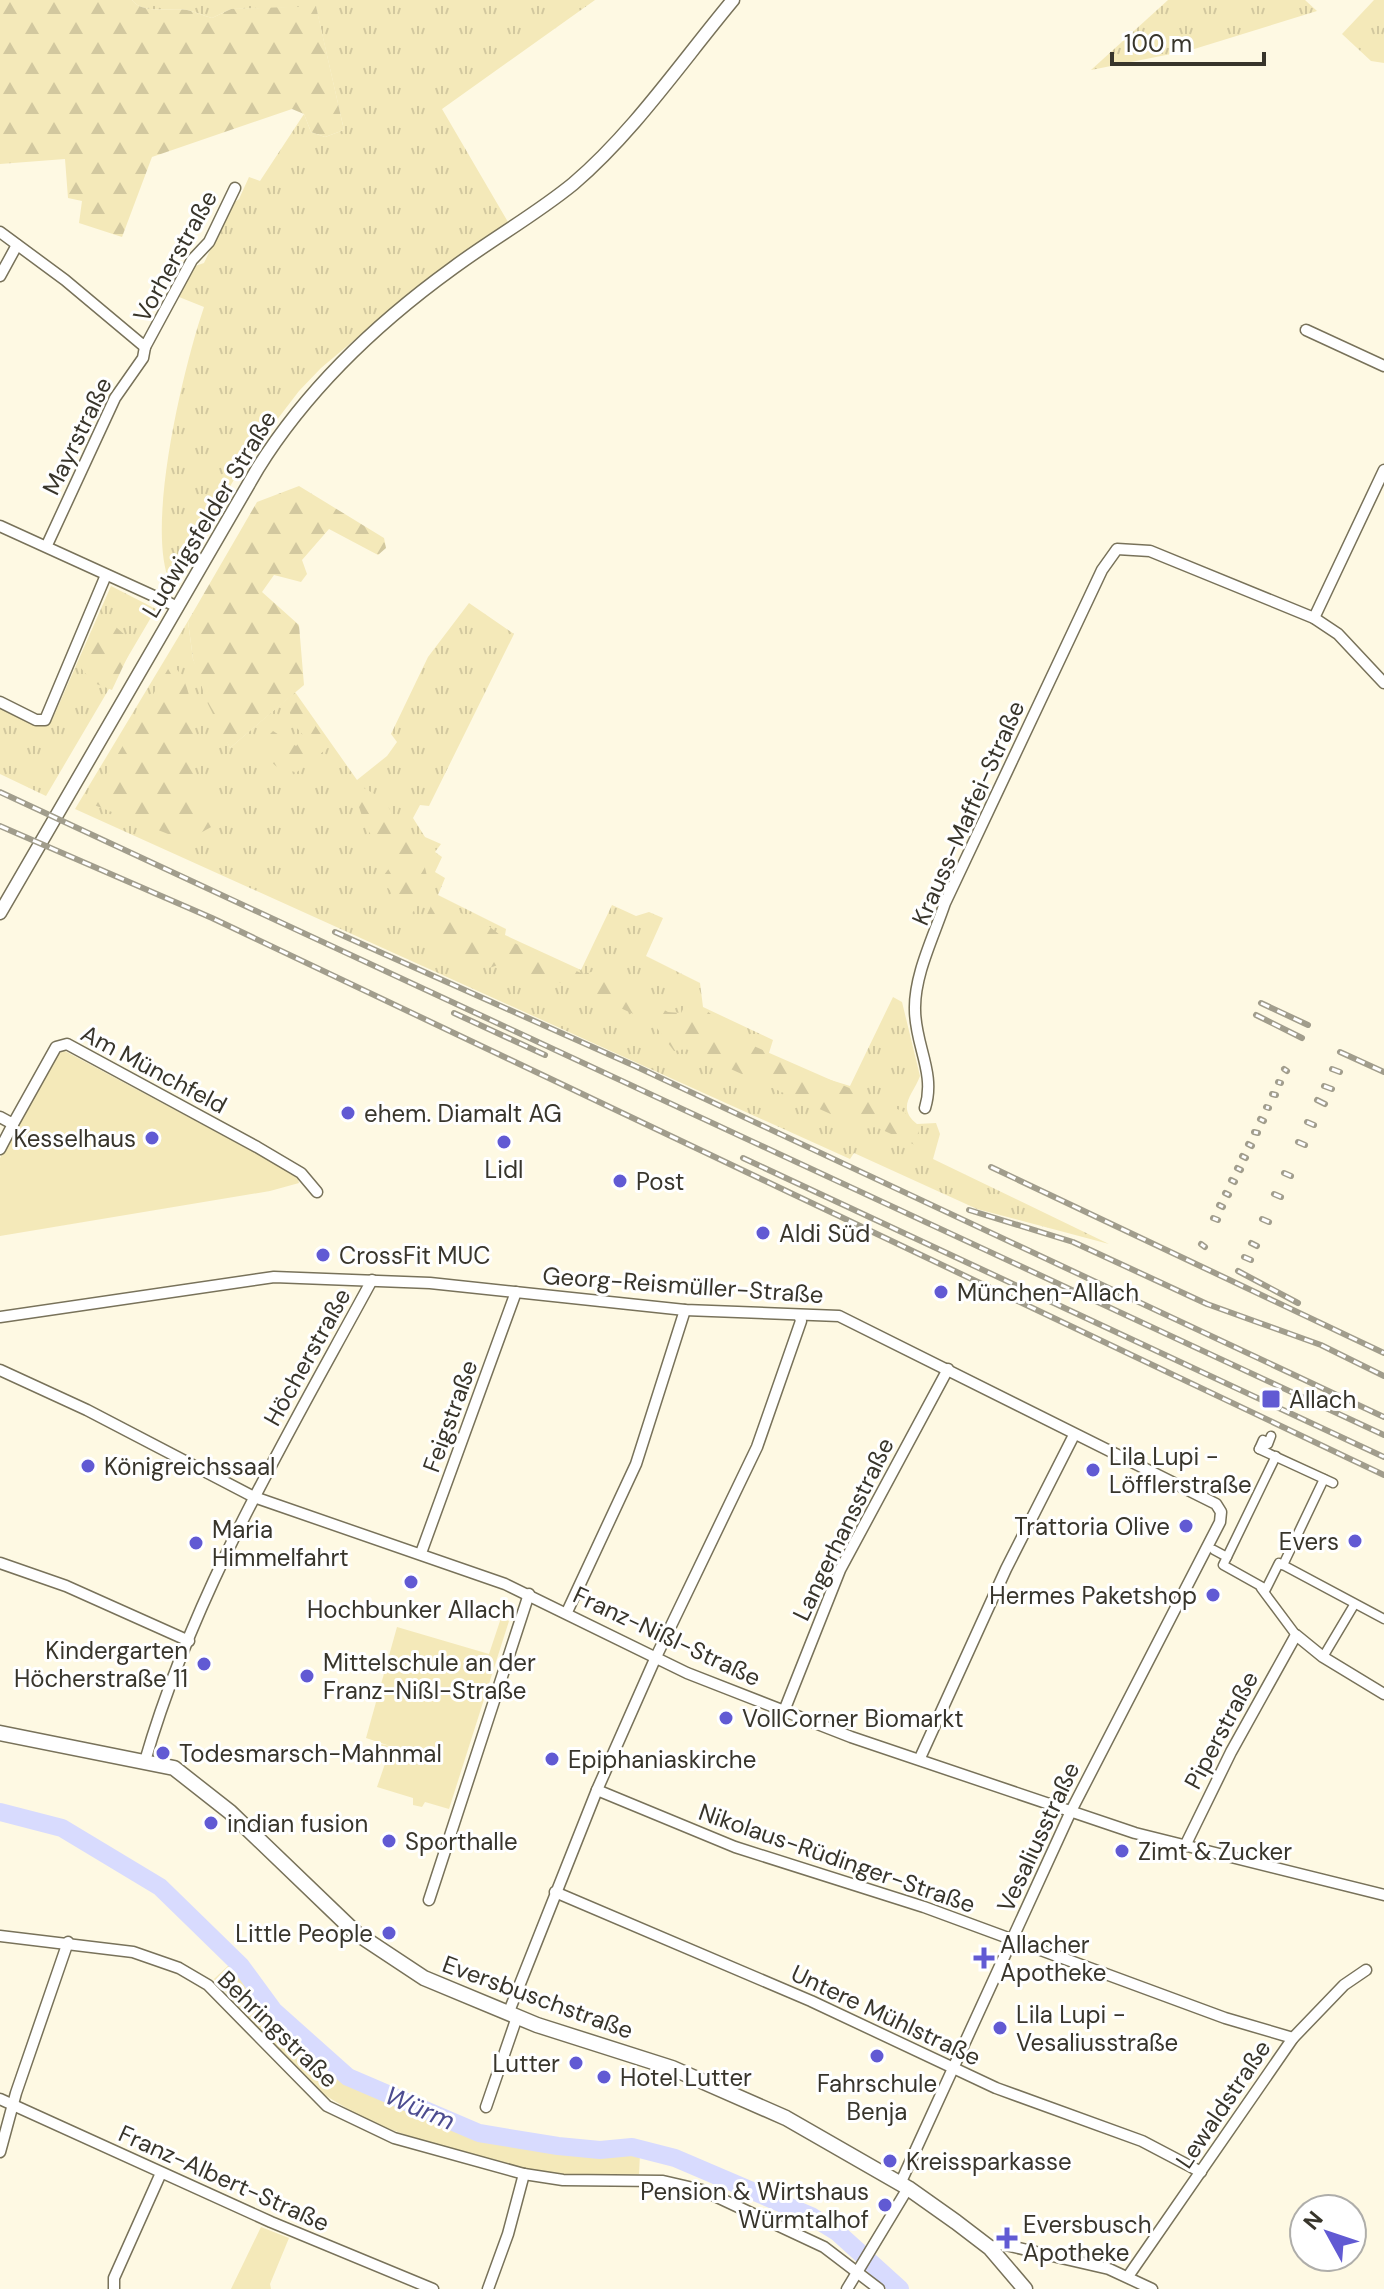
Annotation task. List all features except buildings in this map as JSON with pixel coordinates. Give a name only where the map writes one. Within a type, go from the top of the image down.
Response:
[{"type":"main road","name":"Eversbuschstraße","points":[[0,1733],[161,1764],[187,1775],[356,1933],[397,1962],[424,1978],[512,2015],[672,2068],[820,2136],[904,2186],[990,2248],[1025,2289]]},
{"type":"street","name":"Ludwigsfelder Straße","points":[[0,913],[267,454],[315,389],[438,279],[549,204],[589,169],[733,0]]},
{"type":"street","name":"Vorherstraße","points":[[0,232],[65,280],[145,347],[192,260],[209,242],[235,188]]},
{"type":"street","points":[[0,276],[17,245]]},
{"type":"street","points":[[1306,330],[1384,366]]},
{"type":"street","name":"Mayrstraße","points":[[47,545],[115,398],[143,358],[145,347]]},
{"type":"street","points":[[1384,470],[1314,618],[1345,641],[1384,683]]},
{"type":"street","points":[[0,526],[178,607]]},
{"type":"street","name":"Krauss-Maffei-Straße","points":[[925,1108],[930,1081],[916,1029],[914,1008],[929,949],[945,903],[1102,570],[1117,549],[1138,547],[1150,551],[1314,618]]},
{"type":"street","points":[[0,702],[36,720],[45,720],[106,575]]},
{"type":"street","name":"Am Münchfeld","points":[[0,1149],[56,1047],[67,1044],[301,1173],[317,1192]]},
{"type":"street","points":[[0,1117],[13,1124]]},
{"type":"street","name":"Georg-Reismüller-Straße","points":[[0,1317],[244,1279],[372,1280],[685,1310],[839,1316],[1213,1502],[1221,1512]]},
{"type":"street","name":"Höcherstraße","points":[[145,1761],[189,1641],[254,1497],[372,1280]]},
{"type":"street","name":"Feigstraße","points":[[421,1553],[516,1292]]},
{"type":"street","points":[[567,1612],[636,1464],[685,1310]]},
{"type":"street","points":[[486,2107],[512,2015],[555,1892],[655,1659],[757,1447],[796,1336],[799,1315]]},
{"type":"street","name":"Langerhansstraße","points":[[784,1711],[840,1570],[948,1369]]},
{"type":"street","name":"Franz-Nißl-Straße","points":[[1,1374],[254,1497],[421,1553],[529,1594],[655,1659],[851,1737],[1185,1846],[1384,1895]]},
{"type":"street","points":[[920,1758],[1006,1569],[1074,1435]]},
{"type":"street","points":[[1265,1442],[1276,1456],[1329,1481],[1287,1568]]},
{"type":"street","points":[[1276,1456],[1223,1565],[1266,1589],[1279,1563],[1384,1619]]},
{"type":"street","name":"Vesaliusstraße","points":[[847,2289],[904,2186],[954,2067],[1071,1811],[1218,1526],[1221,1512]]},
{"type":"street","points":[[1214,1550],[1227,1557]]},
{"type":"street","points":[[0,1563],[66,1586],[189,1641]]},
{"type":"street","points":[[1258,1584],[1296,1635],[1323,1657],[1384,1694]]},
{"type":"street","points":[[429,1900],[529,1594]]},
{"type":"street","points":[[1323,1657],[1354,1605]]},
{"type":"street","name":"Piperstraße","points":[[1185,1846],[1231,1752],[1296,1635]]},
{"type":"street","name":"Nikolaus-Rüdinger-Straße","points":[[597,1790],[735,1847],[924,1907],[1225,2018],[1293,2038]]},
{"type":"street","name":"Untere Mühlstraße","points":[[555,1892],[811,2001],[1047,2109],[1142,2141],[1201,2172]]},
{"type":"street","name":"Behringstraße","points":[[0,1936],[68,1942],[157,1959],[208,1985],[298,2080],[327,2106],[355,2122],[431,2151],[524,2174],[563,2180],[634,2178],[690,2187],[748,2210],[824,2247],[859,2269],[879,2289]]},
{"type":"street","points":[[0,2152],[68,1942]]},
{"type":"street","name":"Lewaldstraße","points":[[1129,2275],[1293,2038],[1344,1985],[1366,1970]]},
{"type":"street","name":"Franz-Albert-Straße","points":[[0,2099],[161,2173],[433,2289]]},
{"type":"street","points":[[114,2289],[114,2278],[161,2173]]},
{"type":"street","points":[[488,2289],[524,2174]]},
{"type":"street","points":[[990,2248],[1001,2244],[1129,2275],[1152,2289]]},
{"type":"green space","points":[[0,0],[132,0],[143,7],[187,10],[212,18],[231,9],[316,6],[344,130],[325,137],[311,132],[304,114],[292,109],[152,157],[122,237],[79,223],[82,201],[68,198],[65,159],[0,164]]},
{"type":"green space","points":[[132,0],[595,0],[442,109],[508,222],[427,279],[321,368],[299,391],[243,464],[179,575],[170,583],[163,558],[164,487],[177,407],[204,307],[179,297],[192,267],[204,263],[232,204],[239,199],[249,177],[260,181],[304,114],[311,132],[325,137],[344,130],[316,7],[231,9],[212,18],[187,10],[143,7]]},
{"type":"green space","points":[[1168,0],[1305,0],[1317,11],[1191,50],[1091,70]]},
{"type":"green space","points":[[1374,0],[1384,0],[1384,63],[1371,61],[1342,34]]},
{"type":"green space","points":[[299,486],[384,538],[386,548],[378,555],[329,529],[302,560],[307,574],[301,582],[274,575],[262,592],[299,625],[304,685],[230,748],[206,700],[193,659],[188,621],[257,502]]},
{"type":"green space","points":[[111,586],[156,609],[46,796],[0,774],[0,707],[39,725],[52,720]]},
{"type":"green space","points":[[469,603],[514,634],[429,806],[420,805],[413,818],[425,837],[441,844],[435,852],[442,857],[435,872],[445,878],[438,895],[506,929],[505,935],[581,970],[612,905],[636,916],[649,912],[663,918],[646,956],[700,983],[703,1007],[773,1040],[768,1056],[850,1086],[893,997],[902,1002],[920,1076],[908,1101],[908,1112],[917,1124],[936,1123],[940,1134],[933,1159],[1109,1244],[977,1209],[854,1153],[850,1159],[75,809],[188,621],[193,659],[230,748],[295,692],[357,780],[387,756],[397,742],[391,734],[428,657]]},
{"type":"green space","points":[[108,620],[134,643],[112,690],[94,683],[79,666]]},
{"type":"green space","points":[[171,664],[181,675],[192,708],[193,801],[212,802],[222,821],[186,841],[89,803]]},
{"type":"green space","points":[[299,700],[329,747],[297,772],[274,764],[261,743],[273,731],[296,746],[305,737],[295,726],[288,708]]},
{"type":"green space","points":[[360,786],[382,798],[423,859],[430,889],[410,916],[381,879],[390,867],[365,825],[353,789]]},
{"type":"green space","points":[[433,902],[485,923],[505,939],[583,974],[599,970],[614,978],[619,985],[668,1012],[681,1013],[690,997],[712,1015],[715,1029],[904,1112],[919,1129],[915,1145],[876,1127],[864,1129],[686,1049],[674,1051],[653,1023],[566,983],[541,982],[510,961],[489,968],[444,949],[420,929]]},
{"type":"green space","points":[[63,1050],[289,1171],[297,1176],[299,1183],[270,1191],[0,1236],[0,1158],[55,1057]]},
{"type":"green space","points":[[501,1618],[509,1621],[449,1809],[425,1802],[422,1807],[413,1805],[413,1798],[377,1787],[387,1758],[373,1754],[377,1743],[390,1746],[366,1738],[397,1627],[489,1654]]},
{"type":"green space","points":[[231,1963],[277,2022],[326,2068],[359,2090],[480,2140],[605,2157],[640,2154],[639,2174],[553,2178],[462,2155],[370,2122],[306,2084],[214,1979]]},
{"type":"green space","points":[[261,2227],[289,2238],[270,2284],[271,2289],[231,2289]]},
{"type":"waterway","name":"Würm","points":[[0,1812],[62,1828],[160,1887],[241,1966],[274,2011],[348,2077],[479,2133],[600,2150],[632,2147],[675,2158],[811,2216],[837,2232],[900,2289]]},
{"type":"railway","points":[[0,792],[1384,1435]]},
{"type":"railway","points":[[0,826],[212,918],[1384,1475]]},
{"type":"railway","points":[[335,932],[635,1066],[1384,1417]]},
{"type":"railway","points":[[1261,1003],[1308,1025]]},
{"type":"railway","points":[[454,1013],[545,1055]]},
{"type":"railway","points":[[1256,1015],[1302,1038]]},
{"type":"railway","points":[[1340,1052],[1384,1072]]},
{"type":"railway","points":[[1332,1069],[1340,1072]]},
{"type":"railway","points":[[1324,1086],[1332,1089]]},
{"type":"railway","points":[[1272,1094],[1276,1095]]},
{"type":"railway","points":[[1317,1100],[1325,1104]]},
{"type":"railway","points":[[1260,1119],[1264,1121]]},
{"type":"railway","points":[[1307,1122],[1314,1125]]},
{"type":"railway","points":[[1254,1132],[1258,1133]]},
{"type":"railway","points":[[1298,1142],[1305,1145]]},
{"type":"railway","points":[[1248,1144],[1252,1146]]},
{"type":"railway","points":[[1242,1156],[1246,1158]]},
{"type":"railway","points":[[743,1158],[1384,1457]]},
{"type":"railway","points":[[991,1167],[1384,1353]]},
{"type":"railway","points":[[1237,1168],[1241,1170]]},
{"type":"railway","points":[[1284,1173],[1291,1176]]},
{"type":"railway","points":[[1231,1180],[1235,1182]]},
{"type":"railway","points":[[1225,1193],[1229,1195]]},
{"type":"railway","points":[[1274,1194],[1281,1197]]},
{"type":"railway","points":[[1219,1205],[1223,1207]]},
{"type":"railway","points":[[969,1210],[1073,1242],[1207,1304],[1321,1345],[1384,1376]]},
{"type":"railway","points":[[1213,1218],[1218,1220]]},
{"type":"railway","points":[[1262,1219],[1269,1222]]},
{"type":"railway","points":[[1251,1243],[1257,1246]]},
{"type":"railway","points":[[1201,1244],[1205,1247]]},
{"type":"railway","points":[[1244,1257],[1251,1260]]},
{"type":"railway","points":[[1238,1271],[1298,1303]]},
{"type":"place","name":"ehem. Diamalt AG","points":[[348,1113]]},
{"type":"place","name":"Kesselhaus","points":[[152,1138]]},
{"type":"place","name":"Lidl","points":[[504,1142]]},
{"type":"place","name":"Post","points":[[620,1181]]},
{"type":"place","name":"Aldi Süd","points":[[763,1233]]},
{"type":"place","name":"CrossFit MUC","points":[[323,1255]]},
{"type":"place","name":"München-Allach","points":[[941,1292]]},
{"type":"place","name":"Allach","points":[[1271,1399]]},
{"type":"place","name":"Königreichssaal","points":[[88,1466]]},
{"type":"place","name":"Lila Lupi - Löfflerstraße","points":[[1093,1470]]},
{"type":"place","name":"Trattoria Olive","points":[[1186,1526]]},
{"type":"place","name":"Evers","points":[[1355,1541]]},
{"type":"place","name":"Maria Himmelfahrt","points":[[196,1543]]},
{"type":"place","name":"Hochbunker Allach","points":[[411,1582]]},
{"type":"place","name":"Hermes Paketshop","points":[[1213,1595]]},
{"type":"place","name":"Kindergarten Höcherstraße 11","points":[[204,1664]]},
{"type":"place","name":"Mittelschule an der Franz-Nißl-Straße","points":[[307,1676]]},
{"type":"place","name":"VollCorner Biomarkt","points":[[726,1718]]},
{"type":"place","name":"Todesmarsch-Mahnmal","points":[[163,1753]]},
{"type":"place","name":"Epiphaniaskirche","points":[[552,1759]]},
{"type":"place","name":"indian fusion","points":[[211,1823]]},
{"type":"place","name":"Sporthalle","points":[[389,1841]]},
{"type":"place","name":"Zimt & Zucker","points":[[1122,1851]]},
{"type":"place","name":"Little People","points":[[389,1933]]},
{"type":"place","name":"Allacher Apotheke","points":[[984,1958]]},
{"type":"place","name":"Lila Lupi - Vesaliusstraße","points":[[1000,2028]]},
{"type":"place","name":"Fahrschule Benja","points":[[877,2056]]},
{"type":"place","name":"Lutter","points":[[576,2063]]},
{"type":"place","name":"Hotel Lutter","points":[[604,2077]]},
{"type":"place","name":"Kreissparkasse","points":[[890,2161]]},
{"type":"place","name":"Pension & Wirtshaus Würmtalhof","points":[[885,2205]]},
{"type":"place","name":"Eversbusch Apotheke","points":[[1007,2238]]}]
